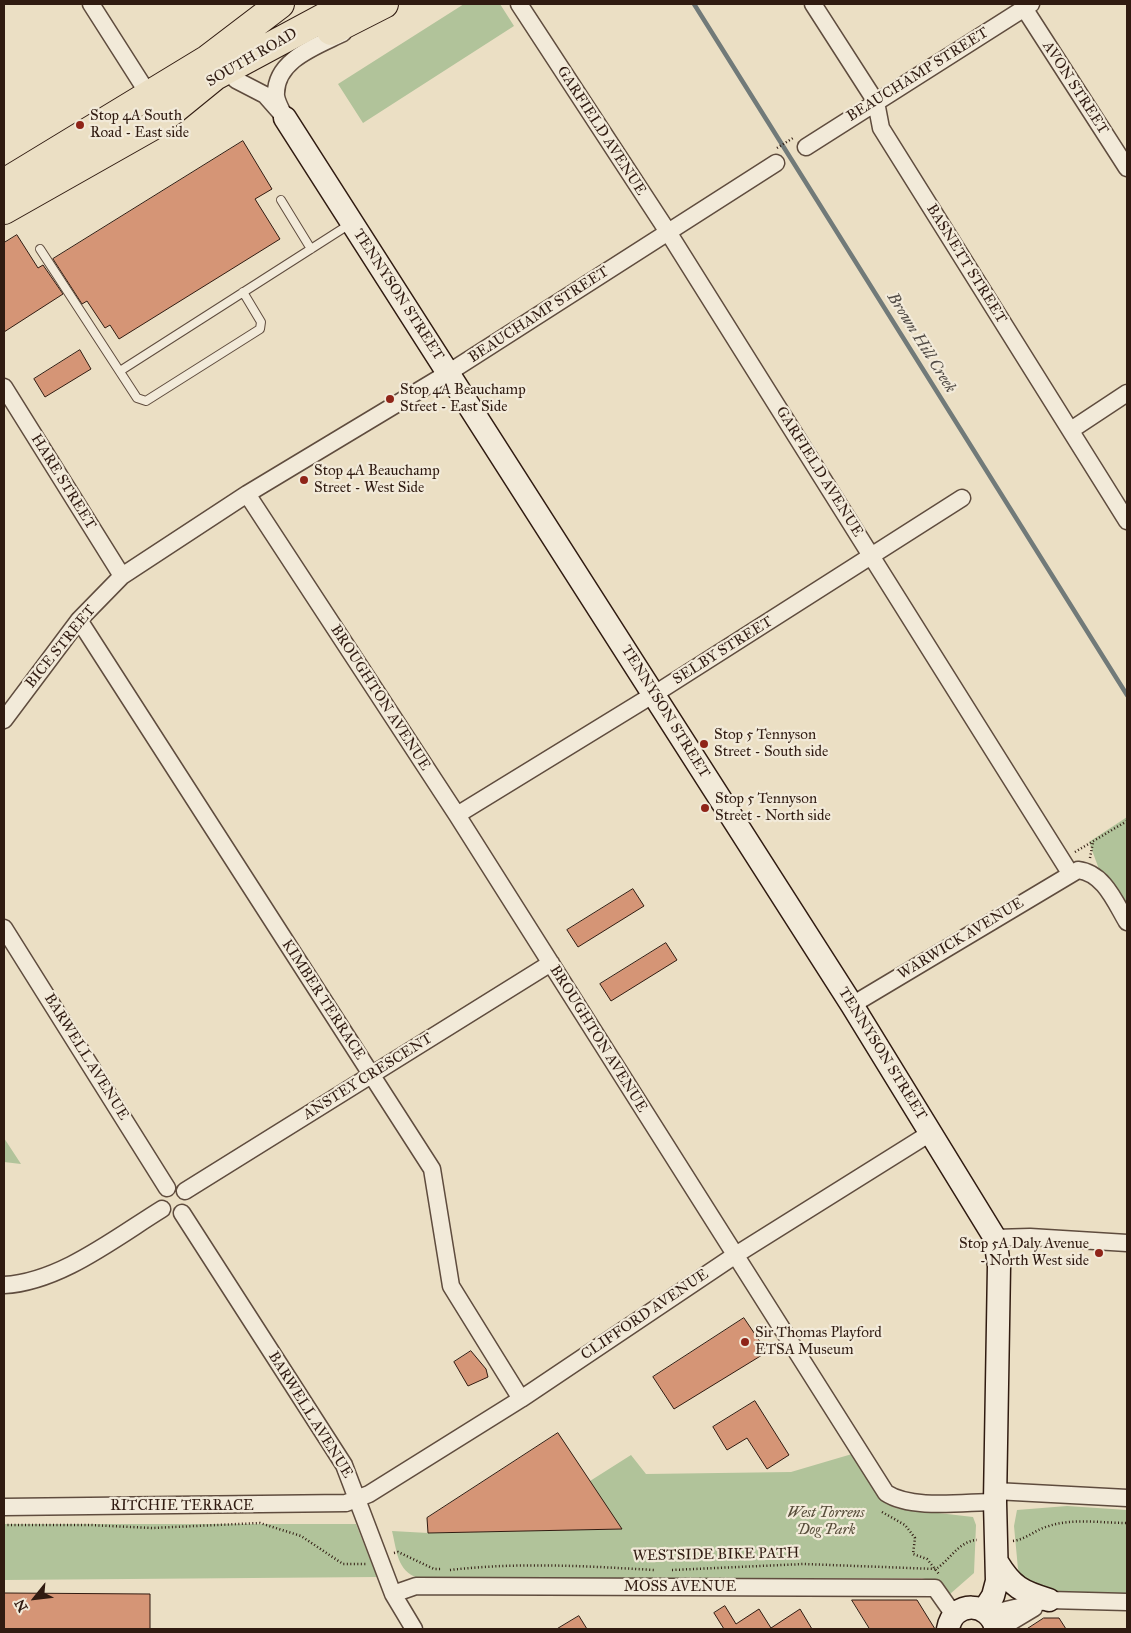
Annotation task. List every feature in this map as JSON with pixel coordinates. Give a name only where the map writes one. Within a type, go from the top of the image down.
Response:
[{"type":"highway","name":"SOUTH ROAD","points":[[4,183],[208,59],[280,4]]},
{"type":"highway","name":"SOUTH ROAD","points":[[4,210],[156,124],[215,76],[349,4]]},
{"type":"highway","points":[[156,124],[236,80],[385,4]]},
{"type":"street","points":[[91,4],[149,95]]},
{"type":"street","name":"TENNYSON STREET","points":[[285,118],[276,97],[281,73],[301,54],[358,26],[385,4]]},
{"type":"street","name":"GARFIELD AVENUE","points":[[519,4],[668,232],[1066,866]]},
{"type":"street","name":"BASNETT STREET","points":[[813,4],[876,102],[881,128],[1127,521]]},
{"type":"street","name":"BEAUCHAMP STREET","points":[[800,142],[876,102],[1027,6]]},
{"type":"street","name":"AVON STREET","points":[[1027,6],[1127,168]]},
{"type":"street","name":"TENNYSON STREET","points":[[236,80],[266,96],[285,118],[852,1005],[932,1132],[995,1238],[999,1266],[995,1496],[997,1581],[993,1596],[977,1619]]},
{"type":"street","name":"BEAUCHAMP STREET","points":[[122,576],[247,494],[448,373],[668,232],[776,156]]},
{"type":"street","name":"HARE STREET","points":[[4,387],[122,576]]},
{"type":"street","points":[[1071,430],[1127,393]]},
{"type":"street","name":"BROUGHTON AVENUE","points":[[247,494],[457,815],[734,1256],[886,1493],[896,1500],[910,1503],[995,1496],[1127,1498]]},
{"type":"street","name":"SELBY STREET","points":[[457,815],[654,695],[962,498]]},
{"type":"street","name":"BICE STREET","points":[[4,720],[79,620],[122,576]]},
{"type":"street","name":"KIMBER TERRACE","points":[[79,620],[432,1169],[451,1286],[521,1399]]},
{"type":"street","points":[[1066,866],[1087,871],[1097,876],[1127,922]]},
{"type":"street","name":"WARWICK AVENUE","points":[[852,1005],[1066,866]]},
{"type":"street","name":"BARWELL AVENUE","points":[[4,928],[167,1188]]},
{"type":"street","name":"ANSTEY CRESCENT","points":[[185,1191],[551,963]]},
{"type":"street","name":"CLIFFORD AVENUE","points":[[358,1498],[521,1399],[734,1256],[932,1132]]},
{"type":"street","points":[[176,1186],[185,1191],[188,1205],[182,1213],[169,1214],[162,1208],[159,1200],[167,1188],[176,1186]]},
{"type":"street","points":[[4,1285],[31,1282],[76,1262],[162,1208]]},
{"type":"street","name":"BARWELL AVENUE","points":[[182,1213],[344,1465],[393,1594],[414,1629]]},
{"type":"street","points":[[995,1238],[1030,1237],[1127,1243]]},
{"type":"street","name":"TENNYSON STREET","points":[[977,1619],[984,1586],[987,1540],[995,1496]]},
{"type":"street","name":"RITCHIE TERRACE","points":[[4,1506],[334,1505],[358,1498]]},
{"type":"street","points":[[997,1562],[1012,1584],[1032,1595],[1049,1600],[1127,1602]]},
{"type":"street","name":"MOSS AVENUE","points":[[393,1594],[416,1586],[935,1588],[977,1619]]},
{"type":"street","points":[[977,1619],[1049,1600]]},
{"type":"lane","points":[[281,200],[311,249]]},
{"type":"lane","points":[[120,371],[352,223]]},
{"type":"lane","points":[[40,249],[137,398],[146,400],[260,329],[261,322],[243,292]]},
{"type":"path","points":[[776,156],[800,142]]},
{"type":"path","points":[[1066,866],[1093,841],[1127,821]]},
{"type":"path","points":[[1089,862],[1093,841]]},
{"type":"path","points":[[882,1512],[906,1526],[915,1538],[913,1554],[927,1559],[942,1577]]},
{"type":"path","points":[[906,1519],[906,1526]]},
{"type":"path","points":[[4,1526],[90,1525],[152,1528],[260,1522],[301,1536],[343,1564],[367,1564],[372,1562]]},
{"type":"path","points":[[1009,1542],[1023,1540],[1047,1526],[1066,1522],[1127,1523]]},
{"type":"path","points":[[936,1569],[946,1563],[960,1546],[971,1540],[980,1539]]},
{"type":"path","name":"WESTSIDE BIKE PATH","points":[[387,1556],[398,1552],[434,1569],[545,1564],[661,1571]]},
{"type":"path","name":"WESTSIDE BIKE PATH","points":[[671,1570],[804,1564],[936,1569]]},
{"type":"green space","points":[[464,4],[500,4],[514,26],[363,123],[338,84]]},
{"type":"green space","points":[[1127,817],[1127,922],[1107,891],[1089,842]]},
{"type":"green space","points":[[4,1138],[21,1164],[4,1162]]},
{"type":"green space","name":"West Torrens Dog Park","points":[[852,1454],[881,1500],[895,1508],[973,1517],[976,1525],[974,1573],[950,1594],[939,1583],[922,1578],[418,1578],[406,1571],[402,1565],[392,1531],[428,1533],[621,1529],[590,1481],[631,1455],[646,1474],[791,1472]]},
{"type":"green space","points":[[1067,1506],[1127,1510],[1127,1594],[1030,1590],[1018,1569],[1014,1526],[1017,1510]]},
{"type":"green space","points":[[4,1524],[356,1524],[377,1577],[4,1580]]},
{"type":"building","points":[[243,141],[272,189],[255,199],[280,239],[119,339],[110,325],[105,328],[87,301],[82,304],[53,259]]},
{"type":"building","points":[[17,235],[38,268],[43,265],[63,294],[4,332],[4,243]]},
{"type":"building","points":[[80,350],[91,369],[45,397],[34,379]]},
{"type":"building","points":[[633,889],[644,906],[578,947],[567,930]]},
{"type":"building","points":[[666,943],[677,960],[611,1001],[600,984]]},
{"type":"building","points":[[744,1318],[767,1352],[674,1409],[653,1377]]},
{"type":"building","points":[[471,1351],[486,1369],[488,1377],[468,1386],[454,1362]]},
{"type":"building","points":[[755,1401],[789,1455],[767,1469],[747,1438],[727,1450],[713,1427]]},
{"type":"building","points":[[558,1433],[622,1529],[428,1533],[427,1518]]},
{"type":"building","points":[[4,1593],[150,1594],[150,1629],[4,1629]]},
{"type":"building","points":[[852,1600],[917,1600],[935,1629],[870,1629]]},
{"type":"building","points":[[725,1606],[736,1624],[759,1609],[771,1628],[800,1609],[812,1629],[724,1629],[714,1613]]},
{"type":"building","points":[[579,1616],[587,1629],[557,1629]]},
{"type":"building","points":[[1044,1618],[1059,1618],[1066,1629],[1027,1629]]},
{"type":"waterway","name":"Brown Hill Creek","points":[[694,4],[1127,695]]},
{"type":"place","name":"Stop 4A South Road - East side","points":[[80,125]]},
{"type":"place","name":"Stop 4A Beauchamp Street - East Side","points":[[390,399]]},
{"type":"place","name":"Stop 4A Beauchamp Street - West Side","points":[[304,480]]},
{"type":"place","name":"Stop 5 Tennyson Street - South side","points":[[704,744]]},
{"type":"place","name":"Stop 5 Tennyson Street - North side","points":[[705,808]]},
{"type":"place","name":"Stop 5A Daly Avenue - North West side","points":[[1099,1253]]},
{"type":"place","name":"Sir Thomas Playford ETSA Museum","points":[[745,1342]]}]
